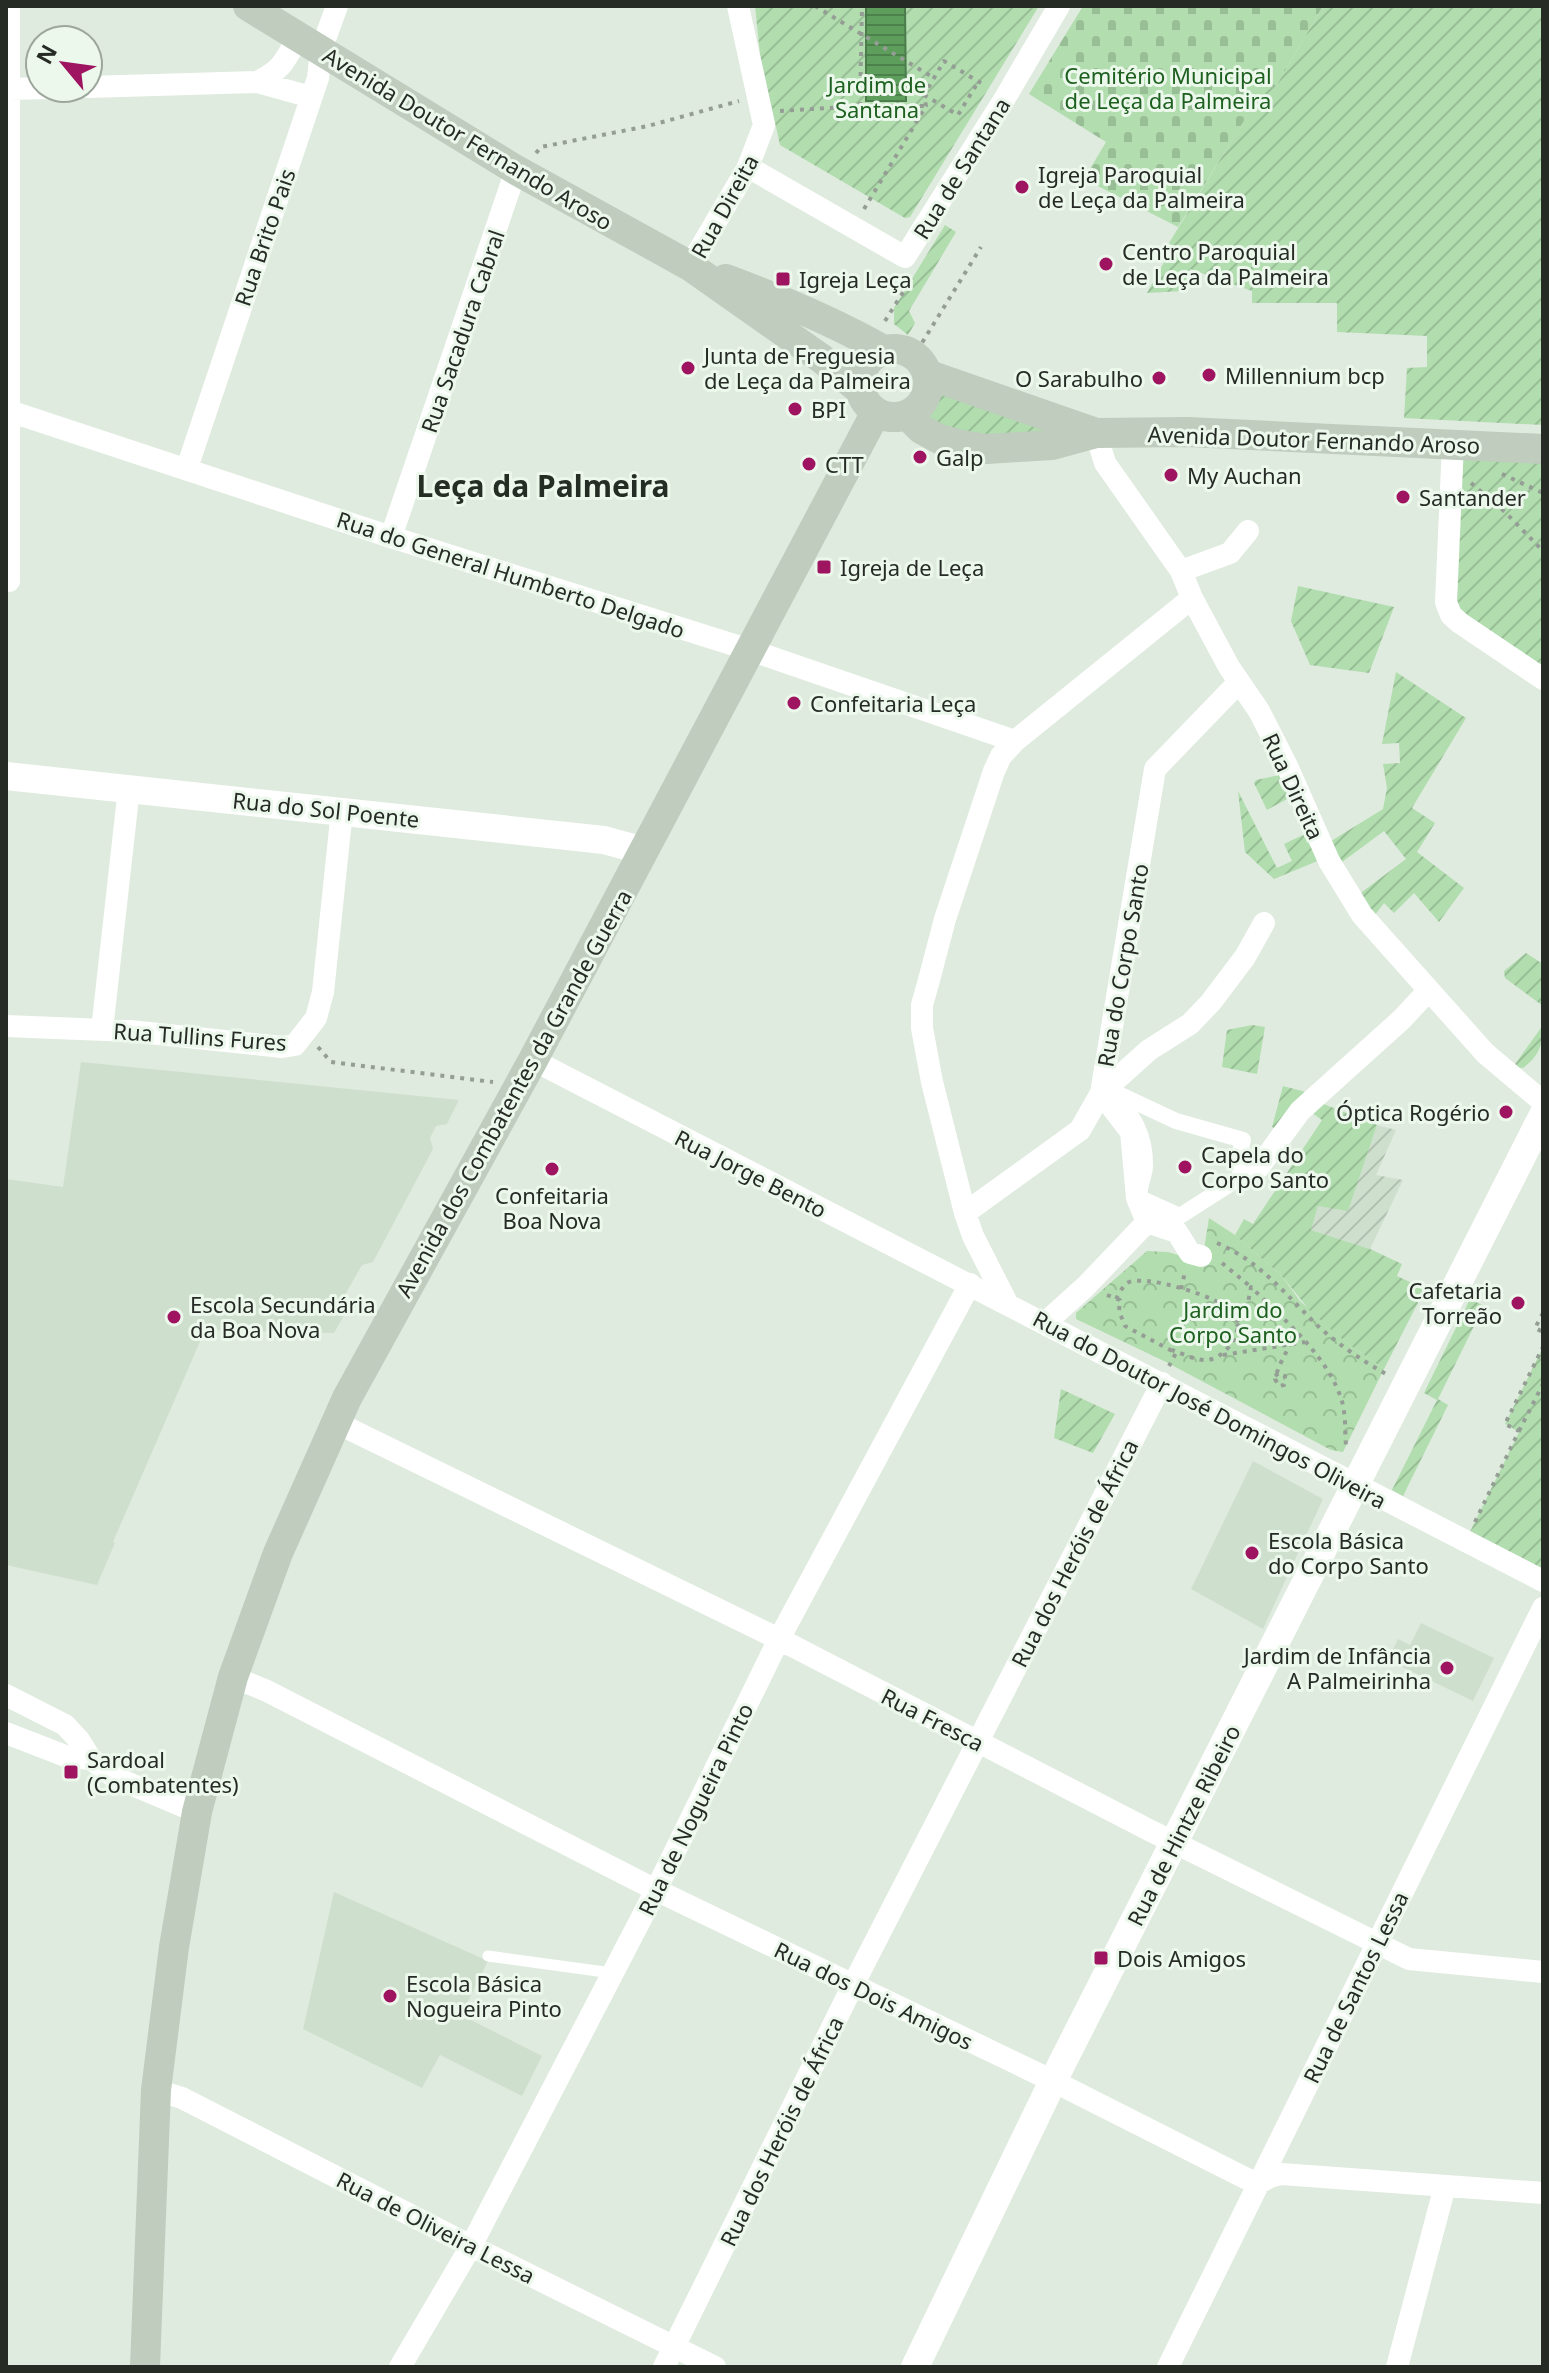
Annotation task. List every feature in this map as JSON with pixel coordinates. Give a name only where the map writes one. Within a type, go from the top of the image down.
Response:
[{"type":"main road","name":"Avenida Doutor Fernando Aroso","points":[[248,6],[516,170],[690,266],[822,359],[868,401]]},
{"type":"main road","name":"Avenida Doutor Fernando Aroso","points":[[690,266],[772,295],[843,327],[876,346]]},
{"type":"main road","points":[[876,346],[897,348],[921,366],[927,394],[907,415],[886,416],[868,401],[859,380],[876,346]]},
{"type":"main road","name":"Avenida Doutor Fernando Aroso","points":[[921,366],[1096,433]]},
{"type":"main road","name":"Avenida dos Combatentes da Grande Guerra","points":[[145,2367],[156,2090],[174,1947],[197,1812],[233,1677],[278,1553],[335,1422],[526,1073],[750,650],[868,401]]},
{"type":"main road","name":"Avenida Doutor Fernando Aroso","points":[[907,415],[921,429],[939,439],[987,449],[1052,445],[1096,433],[1203,432],[1452,458],[1539,451]]},
{"type":"street","points":[[9,6],[9,581]]},
{"type":"street","name":"Rua Brito Pais","points":[[187,468],[318,78],[310,44],[337,6]]},
{"type":"street","name":"Rua Direita","points":[[690,266],[748,167],[764,125],[738,6]]},
{"type":"street","name":"Rua de Santana","points":[[748,167],[905,257],[1059,6]]},
{"type":"street","points":[[257,82],[276,73],[310,44]]},
{"type":"street","points":[[104,87],[257,82],[311,97]]},
{"type":"street","name":"Rua Sacadura Cabral","points":[[391,537],[516,170]]},
{"type":"street","name":"Rua do General Humberto Delgado","points":[[8,411],[391,537],[750,650],[1015,741]]},
{"type":"street","name":"Rua Direita","points":[[1096,433],[1105,463],[1181,571],[1192,598],[1266,725],[1329,861],[1362,915],[1485,1053],[1543,1102]]},
{"type":"street","points":[[1452,458],[1445,592],[1451,615],[1543,679]]},
{"type":"street","points":[[1181,571],[1230,553],[1248,531]]},
{"type":"street","points":[[1006,1301],[973,1236],[965,1213],[932,1082],[922,1028],[922,1005],[945,919],[1001,756],[1015,741],[1192,598]]},
{"type":"street","name":"Rua do Corpo Santo","points":[[1147,1222],[1137,1198],[1131,1132],[1101,1093],[1155,769],[1239,682]]},
{"type":"street","name":"Rua do Sol Poente","points":[[6,776],[604,840],[644,851]]},
{"type":"street","points":[[102,1030],[129,788]]},
{"type":"street","name":"Rua Tullins Fures","points":[[6,1026],[102,1030],[282,1047],[295,1045],[316,1018],[323,992],[342,810]]},
{"type":"street","points":[[965,1213],[1080,1130],[1101,1093],[1149,1050],[1190,1024],[1245,957],[1264,923]]},
{"type":"street","points":[[1259,1167],[1300,1111],[1402,1019],[1429,990]]},
{"type":"street","name":"Rua Jorge Bento","points":[[526,1073],[970,1284]]},
{"type":"street","points":[[1112,1091],[1176,1121],[1243,1140],[1237,1165],[1244,1175],[1180,1216],[1140,1198],[1145,1162],[1137,1121],[1112,1091]]},
{"type":"street","name":"Rua de Hintze Ribeiro","points":[[915,2367],[1053,2081],[1543,1115]]},
{"type":"street","points":[[1045,1323],[1086,1286],[1147,1222],[1177,1232],[1190,1253],[1208,1249]]},
{"type":"street","points":[[970,1284],[1006,1301]]},
{"type":"street","name":"Rua de Nogueira Pinto","points":[[400,2367],[471,2246],[656,1890],[779,1639],[970,1284]]},
{"type":"street","name":"Rua do Doutor José Domingos Oliveira","points":[[1006,1301],[1543,1581]]},
{"type":"street","name":"Rua dos Heróis de África","points":[[669,2357],[976,1741],[1162,1383]]},
{"type":"street","name":"Rua Fresca","points":[[335,1422],[779,1639],[1174,1843],[1409,1959],[1543,1972]]},
{"type":"street","name":"Rua de Santos Lessa","points":[[1168,2367],[1543,1608]]},
{"type":"street","name":"Rua dos Dois Amigos","points":[[233,1677],[281,1698],[656,1890],[1053,2081],[1257,2184]]},
{"type":"street","points":[[6,1695],[65,1725],[91,1759],[114,1777],[197,1812]]},
{"type":"street","points":[[6,1733],[68,1757],[91,1759]]},
{"type":"street","name":"Rua de Oliveira Lessa","points":[[156,2090],[182,2098],[471,2246],[669,2357],[715,2367]]},
{"type":"street","points":[[1257,2184],[1281,2174],[1543,2193]]},
{"type":"street","points":[[1397,2367],[1445,2186]]},
{"type":"lane","points":[[488,1956],[612,1973]]},
{"type":"path","points":[[815,6],[934,78]]},
{"type":"path","points":[[860,106],[864,34],[862,6]]},
{"type":"path","points":[[853,227],[926,106],[924,95],[944,61],[1005,98]]},
{"type":"path","points":[[924,95],[958,115],[978,82]]},
{"type":"path","points":[[516,170],[541,147],[760,104],[926,106]]},
{"type":"path","points":[[921,366],[981,247]]},
{"type":"path","points":[[876,346],[920,266],[905,257]]},
{"type":"path","points":[[1452,458],[1543,551]]},
{"type":"path","points":[[1492,472],[1516,479],[1543,493]]},
{"type":"path","points":[[306,1034],[331,1062],[526,1073]]},
{"type":"path","points":[[1208,1249],[1232,1250],[1259,1267],[1336,1341],[1370,1365],[1407,1383]]},
{"type":"path","points":[[1208,1249],[1305,1342],[1327,1372],[1342,1401],[1347,1455],[1354,1484]]},
{"type":"path","points":[[1116,1299],[1124,1285],[1130,1282],[1181,1289],[1216,1299],[1231,1309],[1237,1317],[1237,1327]]},
{"type":"path","points":[[1086,1286],[1120,1300],[1119,1311],[1125,1326],[1197,1359],[1208,1360],[1221,1355],[1305,1342]]},
{"type":"path","points":[[1221,1355],[1231,1347],[1237,1327],[1246,1313],[1251,1287]]},
{"type":"path","points":[[1543,1313],[1535,1328],[1543,1332]]},
{"type":"path","points":[[1275,1376],[1290,1345]]},
{"type":"path","points":[[1519,1431],[1505,1424],[1543,1347]]},
{"type":"path","points":[[1162,1383],[1176,1353],[1172,1350]]},
{"type":"path","points":[[1471,1530],[1543,1384]]},
{"type":"shaded area","points":[[866,6],[905,6],[906,101],[866,101]]},
{"type":"shaded area","name":"Escola Secundária da Boa Nova","points":[[81,1062],[459,1100],[447,1124],[436,1126],[430,1138],[433,1149],[373,1262],[362,1265],[346,1293],[350,1305],[334,1333],[205,1330],[97,1585],[6,1565],[6,1179],[63,1187]]},
{"type":"shaded area","points":[[1377,1125],[1396,1130],[1376,1175],[1403,1180],[1370,1249],[1311,1230],[1318,1206],[1348,1210]]},
{"type":"shaded area","name":"Escola Básica do Corpo Santo","points":[[1253,1461],[1323,1499],[1263,1629],[1191,1589]]},
{"type":"shaded area","name":"Jardim de Infância A Palmeirinha","points":[[1421,1623],[1494,1658],[1473,1701],[1388,1660],[1398,1639],[1410,1645]]},
{"type":"shaded area","name":"Escola Básica Nogueira Pinto","points":[[334,1892],[488,1961],[461,2015],[542,2056],[522,2096],[440,2055],[422,2088],[303,2029]]},
{"type":"green space","name":"Jardim de Santana","points":[[755,6],[1039,6],[910,217],[905,218],[780,145],[760,54]]},
{"type":"green space","name":"Cemitério Municipal de Leça da Palmeira","points":[[1083,6],[1323,6],[1275,88],[1267,84],[1178,227],[1084,179],[1106,142],[1029,94]]},
{"type":"green space","points":[[1323,6],[1543,6],[1543,425],[1404,418],[1407,368],[1427,367],[1427,336],[1337,332],[1337,303],[1252,303],[1252,291],[1190,269],[1183,291],[1147,293],[1173,246],[1169,243],[1267,83],[1275,88]]},
{"type":"green space","points":[[945,225],[956,232],[909,311],[915,323],[908,335],[894,324],[894,308]]},
{"type":"green space","points":[[929,385],[1096,433],[987,449],[915,410],[927,394]]},
{"type":"green space","points":[[1543,437],[1543,679],[1447,604],[1453,444]]},
{"type":"green space","points":[[1298,586],[1394,607],[1369,673],[1310,665],[1291,621]]},
{"type":"green space","points":[[1396,672],[1466,718],[1412,808],[1435,823],[1417,852],[1464,888],[1439,922],[1414,893],[1394,913],[1384,903],[1372,919],[1358,895],[1406,859],[1384,831],[1338,865],[1328,843],[1383,809],[1387,788],[1383,764],[1400,763],[1399,743],[1382,744]]},
{"type":"green space","points":[[1280,775],[1289,798],[1267,810],[1254,783]]},
{"type":"green space","points":[[1238,791],[1277,868],[1292,861],[1284,844],[1307,833],[1320,860],[1274,879],[1245,852]]},
{"type":"green space","points":[[1526,953],[1543,964],[1543,1006],[1505,978],[1504,971]]},
{"type":"green space","points":[[1252,1025],[1265,1027],[1257,1074],[1222,1067],[1227,1030]]},
{"type":"green space","points":[[1543,1025],[1541,1044],[1533,1059],[1523,1068],[1513,1067]]},
{"type":"green space","points":[[1283,1086],[1313,1094],[1277,1129],[1272,1127]]},
{"type":"green space","points":[[1321,1103],[1377,1125],[1348,1211],[1318,1206],[1311,1230],[1370,1249],[1402,1264],[1397,1276],[1425,1289],[1384,1369],[1311,1312],[1281,1275],[1235,1235],[1244,1219],[1253,1224],[1322,1120],[1308,1110]]},
{"type":"green space","name":"Jardim do Corpo Santo","points":[[1209,1218],[1235,1235],[1281,1275],[1300,1301],[1347,1343],[1384,1369],[1343,1452],[1331,1450],[1166,1362],[1076,1319],[1076,1313],[1147,1251],[1168,1252],[1202,1262]]},
{"type":"green space","points":[[1470,1299],[1484,1306],[1438,1399],[1448,1405],[1403,1496],[1392,1490],[1437,1400],[1424,1393]]},
{"type":"green space","points":[[1543,1347],[1543,1581],[1465,1542],[1519,1432],[1505,1424]]},
{"type":"green space","points":[[1061,1389],[1115,1414],[1093,1453],[1054,1438]]},
{"type":"place","name":"Igreja Paroquial de Leça da Palmeira","points":[[1022,187]]},
{"type":"place","name":"Centro Paroquial de Leça da Palmeira","points":[[1106,264]]},
{"type":"place","name":"Igreja Leça","points":[[783,279]]},
{"type":"place","name":"Junta de Freguesia de Leça da Palmeira","points":[[688,368]]},
{"type":"place","name":"Millennium bcp","points":[[1209,375]]},
{"type":"place","name":"O Sarabulho","points":[[1159,378]]},
{"type":"place","name":"BPI","points":[[795,409]]},
{"type":"place","name":"Galp","points":[[920,457]]},
{"type":"place","name":"CTT","points":[[809,464]]},
{"type":"place","name":"My Auchan","points":[[1171,475]]},
{"type":"place","name":"Santander","points":[[1403,497]]},
{"type":"place","name":"Igreja de Leça","points":[[824,567]]},
{"type":"place","name":"Confeitaria Leça","points":[[794,703]]},
{"type":"place","name":"Óptica Rogério","points":[[1506,1112]]},
{"type":"place","name":"Capela do Corpo Santo","points":[[1185,1167]]},
{"type":"place","name":"Confeitaria Boa Nova","points":[[552,1169]]},
{"type":"place","name":"Cafetaria Torreão","points":[[1518,1303]]},
{"type":"place","name":"Escola Secundária da Boa Nova","points":[[174,1317]]},
{"type":"place","name":"Escola Básica do Corpo Santo","points":[[1252,1553]]},
{"type":"place","name":"Jardim de Infância A Palmeirinha","points":[[1447,1668]]},
{"type":"place","name":"Sardoal (Combatentes)","points":[[71,1772]]},
{"type":"place","name":"Dois Amigos","points":[[1101,1958]]},
{"type":"place","name":"Escola Básica Nogueira Pinto","points":[[390,1996]]},
{"type":"district","name":"Leça da Palmeira","points":[[543,485]]}]
